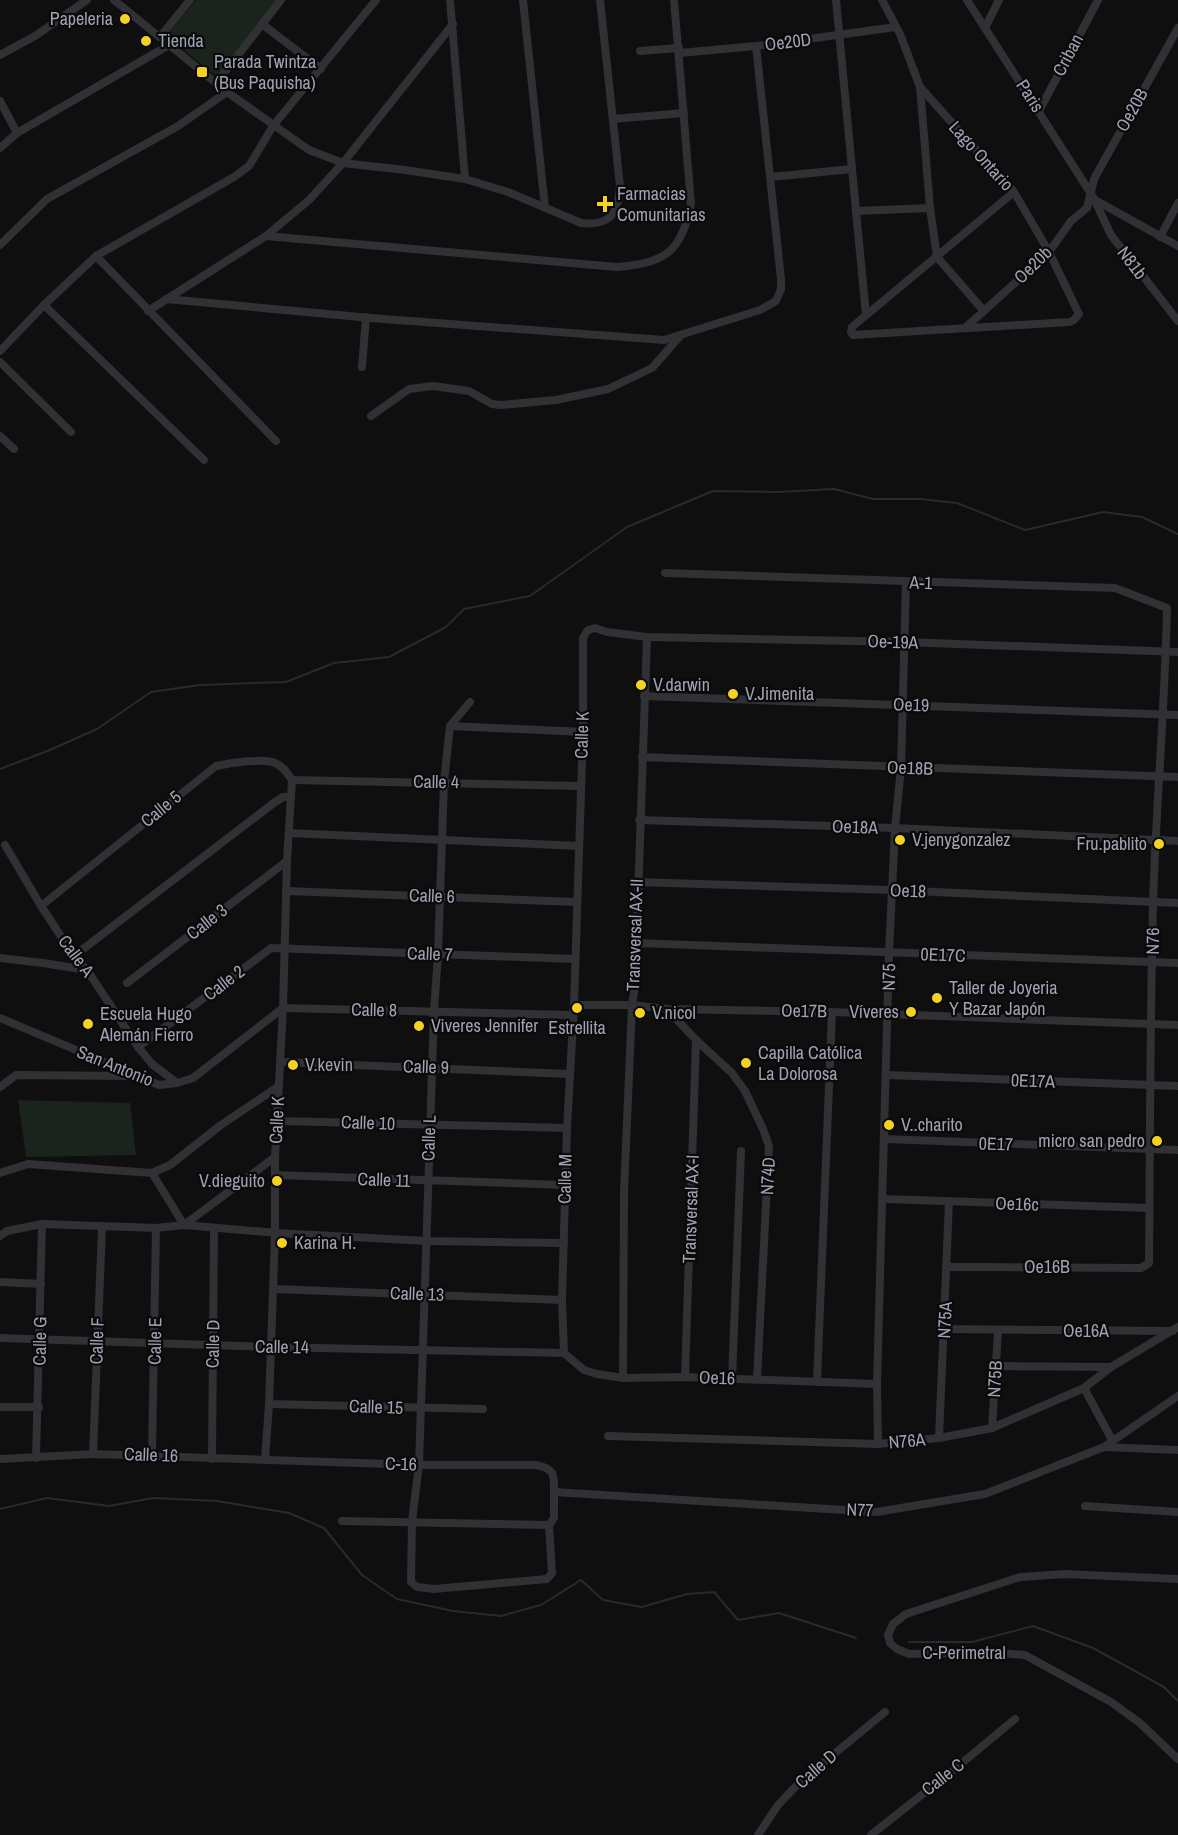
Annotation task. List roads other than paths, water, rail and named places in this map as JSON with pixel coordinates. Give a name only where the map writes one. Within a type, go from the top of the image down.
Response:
[{"type":"street","points":[[0,55],[35,36],[87,0]]},
{"type":"street","points":[[114,0],[216,83],[309,150],[343,164],[465,179],[508,192],[581,223],[598,224],[612,216],[616,210],[620,186],[600,0]]},
{"type":"street","points":[[160,37],[190,0]]},
{"type":"street","points":[[216,83],[281,0]]},
{"type":"street","points":[[0,351],[96,256],[234,177],[249,166],[273,126],[375,0]]},
{"type":"street","points":[[450,0],[465,179]]},
{"type":"street","points":[[523,0],[545,208]]},
{"type":"street","points":[[266,236],[617,267],[654,262],[676,246],[687,223],[691,204],[680,50],[674,0]]},
{"type":"street","points":[[836,0],[866,315]]},
{"type":"street","name":"Lago Ontario","points":[[882,0],[896,27],[920,87],[1014,192],[1052,249],[1079,314],[1070,322],[965,328]]},
{"type":"street","name":"Paris","points":[[967,0],[1092,197]]},
{"type":"street","points":[[985,28],[999,0]]},
{"type":"street","name":"Criban","points":[[1039,111],[1098,0]]},
{"type":"street","points":[[262,24],[321,69]]},
{"type":"street","points":[[148,311],[266,236],[309,200],[343,164],[453,24]]},
{"type":"street","name":"Oe20D","points":[[640,51],[756,46],[896,27]]},
{"type":"street","name":"Oe20B","points":[[1092,197],[1094,179],[1178,28]]},
{"type":"street","points":[[0,148],[17,133],[169,45]]},
{"type":"street","points":[[166,299],[664,340],[760,310],[776,301],[781,290],[781,279],[756,46]]},
{"type":"street","points":[[920,87],[930,208],[937,257],[984,311]]},
{"type":"street","points":[[0,245],[47,200],[178,126],[228,92]]},
{"type":"street","points":[[0,101],[17,133]]},
{"type":"street","points":[[613,119],[684,113]]},
{"type":"street","points":[[771,177],[852,169]]},
{"type":"street","points":[[965,328],[853,334],[851,332],[852,327],[1014,192]]},
{"type":"street","points":[[1092,197],[1178,246]]},
{"type":"street","name":"Oe20b","points":[[965,328],[1052,249],[1071,221],[1087,208],[1092,197]]},
{"type":"street","name":"N81b","points":[[1092,197],[1111,235],[1178,321]]},
{"type":"street","points":[[1160,237],[1178,203]]},
{"type":"street","points":[[856,211],[930,208]]},
{"type":"street","points":[[96,256],[276,441]]},
{"type":"street","points":[[44,305],[204,460]]},
{"type":"street","points":[[362,367],[366,317]]},
{"type":"street","points":[[371,416],[409,389],[433,386],[469,391],[492,404],[501,405],[556,400],[608,389],[652,368],[682,334]]},
{"type":"street","points":[[0,362],[71,432]]},
{"type":"street","points":[[0,436],[14,449]]},
{"type":"street","name":"A-1","points":[[664,573],[1115,588],[1165,606],[1167,615]]},
{"type":"street","name":"N75","points":[[878,1444],[877,1384],[892,890],[901,768],[906,582]]},
{"type":"street","name":"N76","points":[[1146,1267],[1149,1263],[1153,902],[1161,777],[1167,615]]},
{"type":"street","name":"Calle K","points":[[574,1005],[583,732],[583,639],[592,628],[607,632]]},
{"type":"street","name":"Oe-19A","points":[[607,632],[647,636],[1178,652]]},
{"type":"street","name":"Transversal AX-II","points":[[623,1378],[624,1192],[637,943],[639,820],[647,636]]},
{"type":"street","name":"Oe19","points":[[644,696],[1178,715]]},
{"type":"street","points":[[450,726],[470,702]]},
{"type":"street","points":[[450,726],[583,732]]},
{"type":"street","name":"Calle L","points":[[450,726],[444,782],[429,1125],[418,1465],[412,1521],[411,1582],[421,1588],[434,1589],[548,1579],[552,1573],[549,1525]]},
{"type":"street","name":"Oe18B","points":[[642,757],[1178,777]]},
{"type":"street","name":"Calle 5","points":[[41,906],[216,766],[272,762],[286,771],[292,780]]},
{"type":"street","name":"Calle K","points":[[265,1460],[275,1233],[275,1157],[284,1008],[287,861],[292,780]]},
{"type":"street","name":"Calle 4","points":[[292,780],[580,786]]},
{"type":"street","points":[[74,956],[275,802],[283,797],[291,796]]},
{"type":"street","name":"Oe18A","points":[[639,820],[895,828],[1178,841]]},
{"type":"street","points":[[289,833],[578,846]]},
{"type":"street","name":"Calle A","points":[[5,845],[41,906],[138,1047],[152,1064],[177,1083]]},
{"type":"street","name":"Calle 3","points":[[127,983],[287,861]]},
{"type":"street","name":"Oe18","points":[[637,882],[892,890],[1178,903]]},
{"type":"street","name":"Calle 6","points":[[286,891],[577,902]]},
{"type":"street","name":"0E17C","points":[[637,943],[1178,963]]},
{"type":"street","name":"Calle 2","points":[[138,1047],[271,948],[285,948]]},
{"type":"street","name":"Calle 7","points":[[285,948],[576,959]]},
{"type":"street","points":[[0,958],[87,970]]},
{"type":"street","name":"Oe17B","points":[[574,1005],[632,1005],[667,1009],[832,1012],[1178,1026]]},
{"type":"street","name":"Calle M","points":[[564,1353],[562,1300],[565,1185],[574,1005]]},
{"type":"street","name":"Calle 8","points":[[284,1008],[573,1015]]},
{"type":"street","name":"San Antonio","points":[[0,1018],[159,1085],[193,1078],[284,1008]]},
{"type":"street","name":"N74D","points":[[667,1009],[696,1040],[732,1072],[745,1091],[764,1129],[769,1146],[757,1380]]},
{"type":"street","points":[[816,1382],[832,1012]]},
{"type":"street","name":"Transversal AX-I","points":[[686,1377],[696,1040]]},
{"type":"street","name":"Calle 9","points":[[281,1062],[570,1074]]},
{"type":"street","points":[[144,1079],[152,1064]]},
{"type":"street","points":[[0,1087],[16,1075],[134,1076]]},
{"type":"street","name":"0E17A","points":[[887,1075],[1178,1086]]},
{"type":"street","points":[[0,1173],[28,1164],[152,1173],[170,1165],[221,1125],[279,1086]]},
{"type":"street","name":"Calle 10","points":[[278,1121],[567,1128]]},
{"type":"street","name":"0E17","points":[[885,1139],[1178,1150]]},
{"type":"street","points":[[732,1378],[741,1151]]},
{"type":"street","points":[[184,1225],[275,1157]]},
{"type":"street","points":[[152,1173],[184,1225]]},
{"type":"street","name":"Calle 11","points":[[275,1175],[565,1185]]},
{"type":"street","name":"Oe16c","points":[[884,1199],[1149,1208]]},
{"type":"street","name":"N75A","points":[[939,1438],[949,1201]]},
{"type":"street","points":[[0,1236],[7,1231],[42,1224],[102,1228],[156,1228],[184,1225],[275,1233],[427,1241],[564,1243]]},
{"type":"street","name":"Calle G","points":[[36,1458],[42,1224]]},
{"type":"street","name":"Calle F","points":[[93,1454],[102,1228]]},
{"type":"street","name":"Calle E","points":[[152,1454],[156,1228]]},
{"type":"street","name":"Calle D","points":[[212,1459],[214,1228]]},
{"type":"street","name":"Oe16B","points":[[947,1267],[1146,1267]]},
{"type":"street","points":[[0,1282],[41,1284]]},
{"type":"street","name":"Calle 13","points":[[273,1289],[562,1300]]},
{"type":"street","name":"Oe16A","points":[[944,1329],[998,1331],[1176,1329]]},
{"type":"street","name":"N76A","points":[[608,1436],[878,1444],[939,1438],[992,1428],[1084,1388],[1111,1367],[1176,1329]]},
{"type":"street","name":"N75B","points":[[992,1428],[998,1331]]},
{"type":"street","name":"Calle 14","points":[[0,1338],[97,1343],[155,1342],[270,1347],[564,1353]]},
{"type":"street","name":"Oe16","points":[[564,1353],[584,1370],[623,1378],[732,1378],[877,1384]]},
{"type":"street","points":[[996,1366],[1111,1367]]},
{"type":"street","points":[[1084,1388],[1112,1440]]},
{"type":"street","name":"N77","points":[[554,1492],[877,1512],[986,1494],[1104,1447],[1178,1396]]},
{"type":"street","name":"Calle 15","points":[[269,1404],[483,1409]]},
{"type":"street","points":[[0,1407],[39,1407]]},
{"type":"street","points":[[1104,1447],[1178,1450]]},
{"type":"street","name":"Calle 16","points":[[0,1459],[93,1454],[152,1454],[212,1459],[265,1460]]},
{"type":"street","name":"C-16","points":[[265,1460],[418,1465],[536,1465],[553,1472],[554,1492]]},
{"type":"street","points":[[342,1521],[549,1525],[554,1518],[554,1492]]},
{"type":"street","points":[[1085,1506],[1178,1512]]},
{"type":"street","name":"C-Perimetral","points":[[1178,1579],[1064,1574],[1020,1577],[906,1614],[893,1624],[888,1635],[890,1643],[909,1654],[989,1652],[1025,1655],[1111,1702],[1140,1723],[1178,1758]]},
{"type":"street","name":"Calle D","points":[[758,1835],[778,1804],[800,1782],[885,1712]]},
{"type":"street","name":"Calle C","points":[[871,1835],[1015,1719]]},
{"type":"waterway","points":[[0,769],[97,729],[151,692],[200,685],[286,682],[334,663],[389,657],[446,627],[464,609],[530,596],[627,527],[713,491],[778,492],[834,489],[873,499],[920,499],[957,503],[1025,530],[1103,512],[1142,517],[1178,534]]},
{"type":"waterway","points":[[0,1509],[47,1498],[109,1506],[153,1498],[217,1501],[289,1513],[324,1528],[362,1575],[397,1599],[453,1611],[501,1616],[541,1605],[581,1580],[603,1600],[642,1607],[687,1594],[714,1592],[738,1620],[779,1613],[856,1638]]},
{"type":"waterway","points":[[909,1642],[972,1642],[1033,1626],[1093,1648],[1164,1687],[1178,1701]]},
{"type":"place","name":"Papeleria","points":[[125,19]]},
{"type":"place","name":"Tienda","points":[[146,41]]},
{"type":"place","name":"Parada Twintza (Bus Paquisha)","points":[[202,72]]},
{"type":"place","name":"Farmacias Comunitarias","points":[[605,204]]},
{"type":"place","name":"V.darwin","points":[[641,685]]},
{"type":"place","name":"V.Jimenita","points":[[733,694]]},
{"type":"place","name":"V.jenygonzalez","points":[[900,840]]},
{"type":"place","name":"Fru.pablito","points":[[1159,844]]},
{"type":"place","name":"Taller de Joyeria Y Bazar Japón","points":[[937,998]]},
{"type":"place","name":"Estrellita","points":[[577,1008]]},
{"type":"place","name":"Víveres","points":[[911,1012]]},
{"type":"place","name":"V.nicol","points":[[640,1013]]},
{"type":"place","name":"Escuela Hugo Alemán Fierro","points":[[88,1024]]},
{"type":"place","name":"Viveres Jennifer","points":[[419,1026]]},
{"type":"place","name":"Capilla Católica La Dolorosa","points":[[746,1063]]},
{"type":"place","name":"V.kevin","points":[[293,1065]]},
{"type":"place","name":"V..charito","points":[[889,1125]]},
{"type":"place","name":"micro san pedro","points":[[1157,1141]]},
{"type":"place","name":"V.dieguito","points":[[277,1181]]},
{"type":"place","name":"Karina H.","points":[[282,1243]]}]
